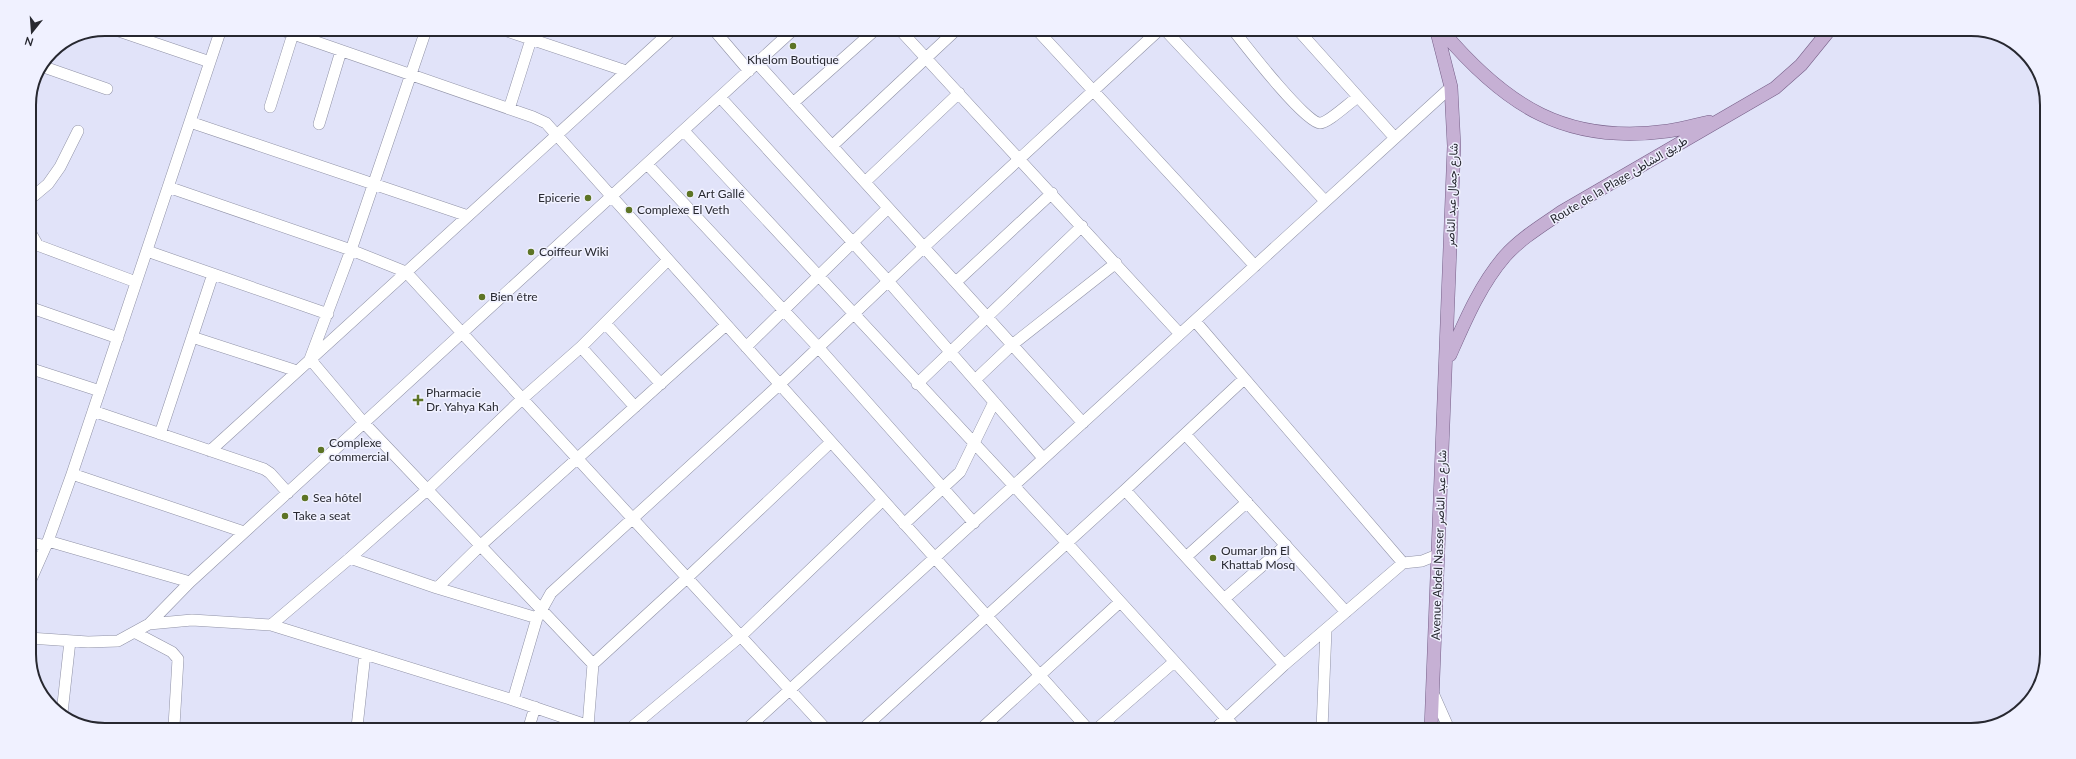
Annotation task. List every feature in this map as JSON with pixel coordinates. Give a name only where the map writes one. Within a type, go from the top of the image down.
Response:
[{"type":"main road","name":"شارع جمال عبد الناصر","points":[[1438,36],[1451,86],[1454,146],[1447,360]]},
{"type":"main road","points":[[1446,36],[1468,61],[1507,95],[1545,117],[1567,125],[1609,133],[1631,134],[1668,131],[1721,120]]},
{"type":"main road","name":"Route de la Plage طريق الشاطئ","points":[[1447,360],[1482,288],[1505,256],[1529,234],[1563,211],[1775,88],[1801,65],[1825,36]]},
{"type":"main road","name":"Avenue Abdel Nasser شارع عبد الناصر","points":[[1431,723],[1437,555],[1447,360]]},
{"type":"street","points":[[134,36],[210,62]]},
{"type":"street","points":[[36,568],[47,543],[72,474],[219,36]]},
{"type":"street","points":[[270,107],[292,36]]},
{"type":"street","points":[[299,36],[533,117],[546,123],[1083,723]]},
{"type":"street","points":[[310,359],[351,250],[424,36]]},
{"type":"street","points":[[509,109],[533,36]]},
{"type":"street","points":[[536,36],[626,72]]},
{"type":"street","points":[[210,450],[665,36]]},
{"type":"street","points":[[721,36],[793,103],[1083,422]]},
{"type":"street","points":[[36,639],[70,641],[118,641],[136,633],[149,624],[190,582],[244,532],[787,36]]},
{"type":"street","points":[[793,103],[868,36]]},
{"type":"street","points":[[906,36],[1020,158],[1180,334]]},
{"type":"street","points":[[832,146],[949,36]]},
{"type":"street","points":[[1043,36],[1255,266]]},
{"type":"street","points":[[513,700],[538,614],[551,593],[634,519],[780,384],[924,247],[1153,36]]},
{"type":"street","points":[[1171,36],[1325,201]]},
{"type":"street","points":[[1238,36],[1296,105],[1312,121],[1317,123],[1324,122],[1358,97]]},
{"type":"street","points":[[1303,36],[1395,138]]},
{"type":"street","points":[[319,124],[342,51]]},
{"type":"street","points":[[47,68],[107,89]]},
{"type":"street","points":[[753,723],[1451,86]]},
{"type":"street","points":[[865,182],[959,93]]},
{"type":"street","points":[[720,97],[888,281],[1042,458]]},
{"type":"street","points":[[190,122],[468,216]]},
{"type":"street","points":[[36,194],[48,184],[60,167],[78,131]]},
{"type":"street","points":[[684,131],[917,384],[1067,543],[1230,723]]},
{"type":"street","points":[[647,164],[818,348],[974,522]]},
{"type":"street","points":[[168,186],[351,250],[406,272],[522,400],[578,458],[821,723]]},
{"type":"street","points":[[956,282],[1052,193]]},
{"type":"street","points":[[746,347],[888,208]]},
{"type":"street","points":[[917,384],[1082,226]]},
{"type":"street","points":[[36,244],[136,282]]},
{"type":"street","points":[[147,251],[328,314]]},
{"type":"street","points":[[271,624],[350,558],[427,490],[522,400],[581,347],[668,260]]},
{"type":"street","points":[[974,380],[1012,345],[1116,264]]},
{"type":"street","points":[[160,434],[213,274]]},
{"type":"street","points":[[36,309],[118,338]]},
{"type":"street","points":[[1195,321],[1403,563]]},
{"type":"street","points":[[605,323],[661,384]]},
{"type":"street","points":[[437,588],[480,545],[726,325]]},
{"type":"street","points":[[192,337],[297,371]]},
{"type":"street","points":[[581,347],[635,407]]},
{"type":"street","points":[[310,359],[364,422],[480,545],[538,614],[593,664]]},
{"type":"street","points":[[36,370],[100,391]]},
{"type":"street","points":[[869,723],[1125,490],[1244,378]]},
{"type":"street","points":[[904,524],[960,472],[972,443],[994,402]]},
{"type":"street","points":[[93,411],[264,469],[270,473],[288,492]]},
{"type":"street","points":[[1185,434],[1346,612]]},
{"type":"street","points":[[590,723],[593,664],[688,578],[831,442]]},
{"type":"street","points":[[72,474],[244,532]]},
{"type":"street","points":[[1125,490],[1284,665]]},
{"type":"street","points":[[637,723],[741,636],[883,500]]},
{"type":"street","points":[[1186,557],[1247,502]]},
{"type":"street","points":[[36,542],[47,543],[190,582]]},
{"type":"street","points":[[1224,599],[1286,545]]},
{"type":"street","points":[[1222,723],[1284,665],[1403,563],[1422,561],[1437,555]]},
{"type":"street","points":[[350,558],[437,588],[538,614]]},
{"type":"street","points":[[987,723],[1120,602]]},
{"type":"street","points":[[149,624],[192,620],[271,624],[513,700],[581,723]]},
{"type":"street","points":[[1322,723],[1326,630]]},
{"type":"street","points":[[136,633],[172,652],[178,659],[174,723]]},
{"type":"street","points":[[62,709],[70,641]]},
{"type":"street","points":[[357,723],[365,654]]},
{"type":"street","points":[[1104,723],[1174,662]]},
{"type":"street","points":[[1432,691],[1446,723]]},
{"type":"street","points":[[531,723],[535,708]]},
{"type":"place","name":"Khelom Boutique","points":[[793,46]]},
{"type":"place","name":"Art Gallé","points":[[690,194]]},
{"type":"place","name":"Epicerie","points":[[588,198]]},
{"type":"place","name":"Complexe El Veth","points":[[629,210]]},
{"type":"place","name":"Coiffeur Wiki","points":[[531,252]]},
{"type":"place","name":"Bien être","points":[[482,297]]},
{"type":"place","name":"Pharmacie Dr. Yahya Kah","points":[[418,400]]},
{"type":"place","name":"Complexe commercial","points":[[321,450]]},
{"type":"place","name":"Sea hôtel","points":[[305,498]]},
{"type":"place","name":"Take a seat","points":[[285,516]]},
{"type":"place","name":"Oumar Ibn El Khattab Mosq","points":[[1213,558]]}]
